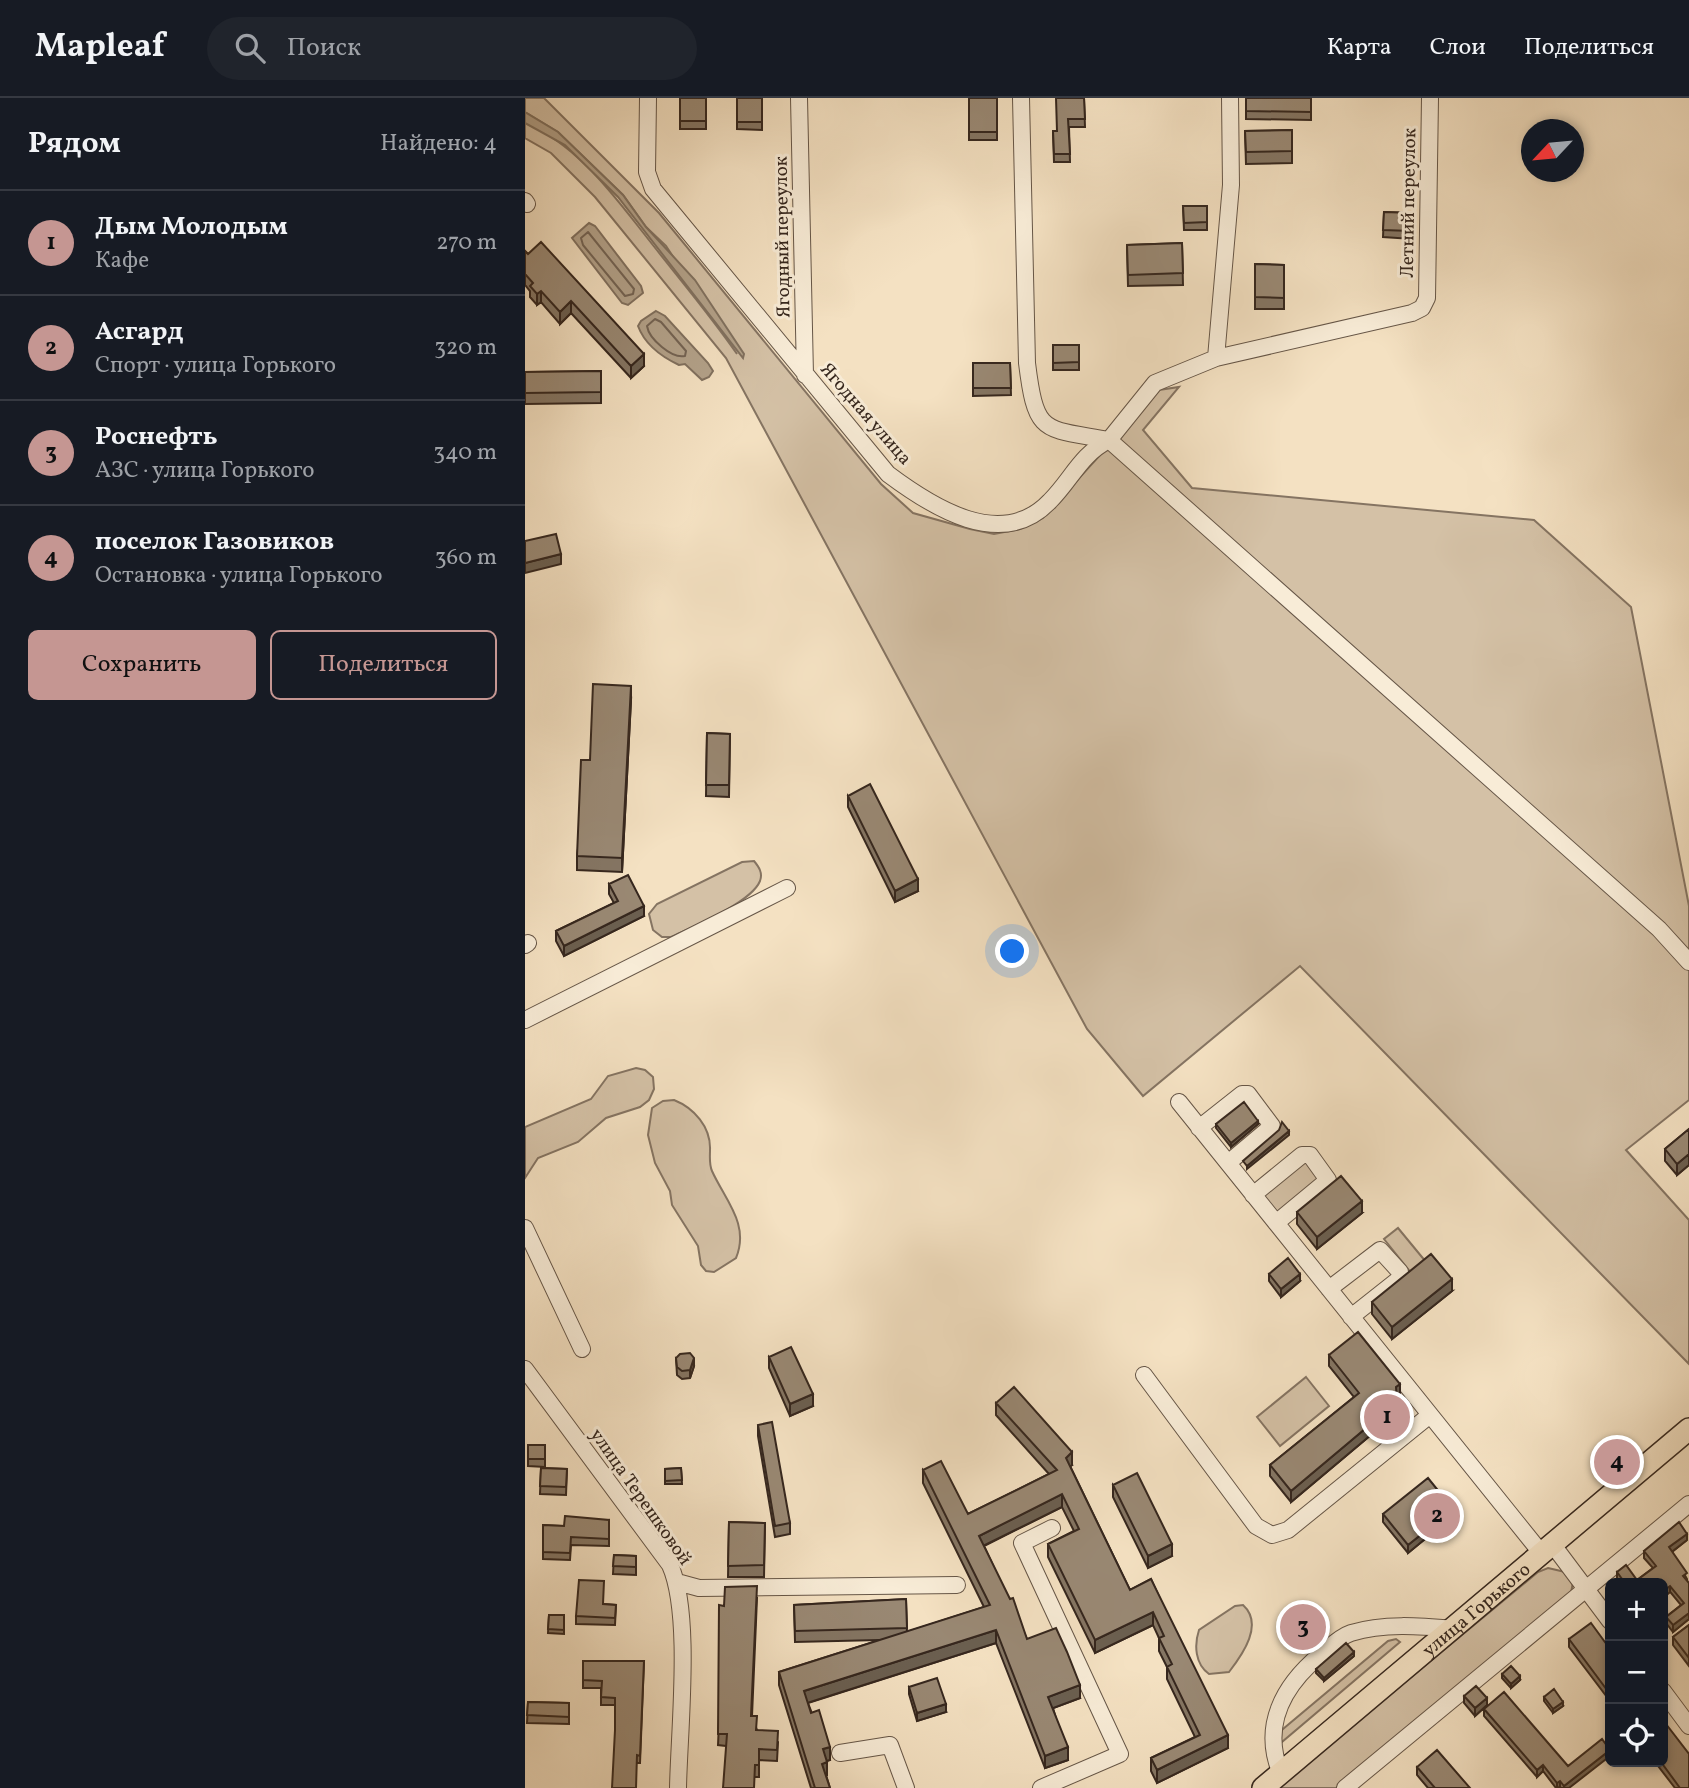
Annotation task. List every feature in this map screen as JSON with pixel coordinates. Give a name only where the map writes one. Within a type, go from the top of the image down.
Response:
[{"type":"main road","name":"улица Горького","points":[[1263,1788],[1689,1429]]},
{"type":"street","name":"Ягодная улица","points":[[648,98],[647,172],[653,189],[888,474],[911,491],[985,526],[1008,524],[1034,514],[1050,501],[1080,460],[1092,449],[1109,440],[1155,383],[1216,358],[1412,313],[1422,308]]},
{"type":"street","name":"Ягодный переулок","points":[[799,98],[805,374]]},
{"type":"street","points":[[1021,98],[1027,363],[1032,401],[1037,416],[1059,433],[1109,440],[1659,929],[1689,961]]},
{"type":"street","points":[[1216,358],[1231,185],[1230,98]]},
{"type":"street","name":"Летний переулок","points":[[1422,308],[1427,298],[1430,98]]},
{"type":"street","points":[[525,1020],[787,888]]},
{"type":"street","points":[[1199,1128],[1242,1094],[1248,1094],[1256,1103],[1272,1126],[1228,1163]]},
{"type":"street","points":[[1179,1102],[1430,1415],[1547,1549],[1586,1588],[1605,1614]]},
{"type":"street","points":[[1253,1195],[1306,1153],[1318,1165],[1326,1176],[1326,1183],[1276,1223]]},
{"type":"street","points":[[525,1228],[582,1349]]},
{"type":"street","points":[[1329,1289],[1380,1250],[1399,1272],[1399,1279],[1351,1317]]},
{"type":"street","name":"улица Терешковой","points":[[525,1369],[670,1564],[677,1582],[681,1628],[678,1788]]},
{"type":"street","points":[[1144,1375],[1256,1526],[1272,1535],[1288,1530],[1430,1415]]},
{"type":"street","points":[[1345,1788],[1689,1504]]},
{"type":"street","points":[[1041,1788],[1121,1754],[1022,1544],[1052,1528]]},
{"type":"street","points":[[677,1582],[699,1588],[957,1585]]},
{"type":"street","points":[[1281,1774],[1272,1745],[1272,1731],[1283,1698],[1300,1671],[1351,1633],[1389,1627],[1454,1629]]},
{"type":"street","points":[[1668,1698],[1689,1726]]},
{"type":"street","points":[[840,1753],[890,1745],[906,1788]]},
{"type":"shaded area","points":[[525,98],[544,98],[659,213],[881,484],[913,513],[994,534],[1020,529],[1043,518],[1159,390],[1179,387],[1143,430],[1192,488],[1534,520],[1631,607],[1689,906],[1689,1100],[1626,1150],[1689,1220],[1689,1364],[1300,966],[1143,1096],[1087,1029],[726,358],[595,197],[551,153],[525,138],[525,123],[561,144],[606,186],[737,354],[666,246],[646,227],[623,195],[558,132],[525,112]]},
{"type":"shaded area","points":[[754,861],[760,870],[760,881],[745,898],[706,921],[671,937],[662,937],[653,930],[649,914],[657,904],[742,862]]},
{"type":"shaded area","points":[[636,1068],[645,1070],[653,1077],[654,1089],[649,1100],[640,1107],[606,1118],[578,1142],[538,1158],[525,1178],[525,1127],[591,1099],[608,1076]]},
{"type":"shaded area","points":[[674,1100],[694,1113],[704,1126],[710,1142],[711,1168],[738,1223],[740,1246],[736,1258],[714,1272],[706,1271],[701,1265],[698,1246],[672,1205],[670,1191],[655,1163],[648,1135],[652,1108],[663,1101]]},
{"type":"shaded area","points":[[1306,1161],[1320,1179],[1277,1213],[1262,1196]]},
{"type":"shaded area","points":[[1398,1228],[1426,1262],[1412,1274],[1384,1239]]},
{"type":"shaded area","points":[[1306,1377],[1329,1406],[1280,1446],[1257,1417]]},
{"type":"shaded area","points":[[1548,1568],[1565,1572],[1573,1582],[1571,1593],[1336,1788],[1277,1788],[1538,1572]]},
{"type":"shaded area","points":[[1243,1605],[1252,1621],[1245,1648],[1229,1672],[1209,1674],[1201,1665],[1197,1654],[1199,1630],[1235,1606]]},
{"type":"shaded area","points":[[1396,1639],[1400,1642],[1276,1747],[1276,1736],[1283,1729],[1388,1641]]},
{"type":"water","points":[[525,112],[558,132],[623,195],[646,227],[695,280],[744,354],[743,358],[618,197],[565,145],[525,123]]},
{"type":"water","points":[[589,223],[595,226],[641,286],[643,293],[628,305],[622,303],[572,238]]},
{"type":"water","points":[[656,311],[665,316],[708,363],[713,371],[709,377],[702,380],[685,364],[679,365],[660,354],[645,339],[638,326]]},
{"type":"building","points":[[680,98],[706,98],[706,121],[680,121]]},
{"type":"building","points":[[737,98],[762,98],[762,122],[737,122]]},
{"type":"building","points":[[969,98],[997,98],[997,132],[969,132]]},
{"type":"building","points":[[1056,98],[1084,98],[1085,119],[1068,119],[1070,154],[1054,154],[1053,131],[1057,131]]},
{"type":"building","points":[[1246,98],[1311,98],[1311,112],[1246,111]]},
{"type":"building","points":[[1292,130],[1292,151],[1246,152],[1245,131]]},
{"type":"building","points":[[1183,206],[1207,206],[1207,222],[1184,223]]},
{"type":"building","points":[[1384,212],[1413,213],[1412,231],[1383,230]]},
{"type":"building","points":[[541,242],[644,354],[631,366],[571,301],[560,312],[541,291],[537,294],[530,286],[533,283],[525,274],[525,251],[528,254]]},
{"type":"building","points":[[1182,243],[1183,273],[1128,275],[1127,245]]},
{"type":"building","points":[[1255,264],[1284,265],[1284,298],[1255,297]]},
{"type":"building","points":[[1053,345],[1079,345],[1079,362],[1053,363]]},
{"type":"building","points":[[973,363],[1010,363],[1011,388],[973,388]]},
{"type":"building","points":[[601,371],[601,392],[525,393],[525,372]]},
{"type":"building","points":[[556,534],[561,554],[525,563],[525,541]]},
{"type":"building","points":[[593,684],[631,686],[622,858],[577,856],[581,760],[590,760]]},
{"type":"building","points":[[707,733],[730,734],[729,785],[706,785]]},
{"type":"building","points":[[870,784],[918,879],[895,891],[848,796]]},
{"type":"building","points":[[628,875],[644,906],[564,946],[556,931],[618,901],[609,884]]},
{"type":"building","points":[[1244,1102],[1258,1121],[1231,1143],[1216,1124]]},
{"type":"building","points":[[1282,1122],[1289,1131],[1247,1166],[1243,1161],[1279,1130]]},
{"type":"building","points":[[1689,1129],[1689,1154],[1677,1164],[1665,1149]]},
{"type":"building","points":[[1341,1176],[1362,1201],[1317,1237],[1297,1212]]},
{"type":"building","points":[[1431,1254],[1452,1279],[1392,1327],[1372,1302]]},
{"type":"building","points":[[1288,1258],[1300,1274],[1281,1289],[1269,1274]]},
{"type":"building","points":[[1358,1332],[1400,1384],[1396,1387],[1397,1402],[1291,1491],[1270,1465],[1359,1393],[1329,1355]]},
{"type":"building","points":[[791,1347],[813,1394],[790,1404],[769,1357]]},
{"type":"building","points":[[690,1353],[694,1358],[690,1370],[682,1371],[677,1367],[676,1358],[680,1354]]},
{"type":"building","points":[[1014,1387],[1072,1452],[1066,1458],[1130,1590],[1151,1579],[1228,1735],[1157,1770],[1151,1758],[1200,1735],[1167,1667],[1172,1664],[1159,1638],[1164,1636],[1153,1612],[1095,1640],[1048,1544],[1079,1529],[1062,1494],[979,1536],[1010,1599],[1013,1598],[1027,1639],[1056,1628],[1067,1652],[1080,1685],[1048,1697],[1068,1747],[1045,1756],[996,1630],[804,1691],[811,1713],[819,1710],[830,1747],[823,1749],[827,1762],[822,1764],[830,1788],[815,1788],[779,1672],[990,1605],[923,1470],[941,1461],[968,1514],[1057,1470],[996,1403]]},
{"type":"building","points":[[772,1422],[790,1523],[775,1526],[758,1425]]},
{"type":"building","points":[[528,1445],[545,1445],[545,1459],[528,1459]]},
{"type":"building","points":[[541,1468],[567,1469],[566,1487],[540,1486]]},
{"type":"building","points":[[681,1468],[682,1480],[665,1481],[665,1469]]},
{"type":"building","points":[[1137,1473],[1172,1544],[1148,1556],[1113,1485]]},
{"type":"building","points":[[1428,1478],[1453,1509],[1408,1545],[1383,1514]]},
{"type":"building","points":[[565,1516],[609,1520],[609,1539],[571,1537],[570,1553],[543,1552],[543,1525],[564,1526]]},
{"type":"building","points":[[729,1522],[765,1523],[764,1565],[728,1566]]},
{"type":"building","points":[[1679,1522],[1687,1534],[1669,1547],[1687,1573],[1683,1576],[1689,1583],[1689,1613],[1673,1625],[1668,1615],[1684,1603],[1670,1586],[1668,1587],[1668,1578],[1640,1578],[1656,1566],[1644,1551]]},
{"type":"building","points":[[614,1555],[636,1556],[636,1567],[613,1566]]},
{"type":"building","points":[[1626,1565],[1636,1578],[1621,1578],[1617,1572]]},
{"type":"building","points":[[579,1580],[604,1581],[603,1604],[616,1605],[615,1618],[576,1616]]},
{"type":"building","points":[[757,1586],[751,1716],[757,1716],[756,1730],[778,1731],[777,1750],[759,1749],[754,1788],[723,1788],[727,1734],[718,1734],[719,1605],[724,1606],[725,1587]]},
{"type":"building","points":[[906,1599],[907,1628],[795,1631],[794,1605]]},
{"type":"building","points":[[1306,1611],[1325,1633],[1310,1646],[1291,1624]]},
{"type":"building","points":[[549,1615],[564,1615],[564,1630],[548,1629]]},
{"type":"building","points":[[1591,1623],[1605,1642],[1605,1687],[1569,1639]]},
{"type":"building","points":[[1689,1625],[1689,1658],[1673,1637]]},
{"type":"building","points":[[1346,1643],[1354,1652],[1324,1678],[1316,1669]]},
{"type":"building","points":[[583,1661],[644,1661],[636,1788],[612,1788],[615,1698],[601,1697],[602,1681],[583,1680]]},
{"type":"building","points":[[1511,1666],[1520,1676],[1511,1684],[1502,1674]]},
{"type":"building","points":[[937,1678],[946,1704],[917,1713],[909,1687]]},
{"type":"building","points":[[1476,1686],[1487,1698],[1475,1708],[1464,1696]]},
{"type":"building","points":[[1554,1689],[1563,1702],[1553,1709],[1544,1697]]},
{"type":"building","points":[[1504,1692],[1568,1766],[1602,1739],[1605,1743],[1605,1754],[1564,1786],[1560,1781],[1557,1783],[1543,1765],[1537,1770],[1484,1709]]},
{"type":"building","points":[[528,1702],[569,1703],[569,1717],[527,1715]]},
{"type":"building","points":[[1668,1727],[1689,1754],[1689,1788],[1680,1788],[1665,1767],[1668,1767]]},
{"type":"building","points":[[1437,1750],[1470,1788],[1435,1788],[1417,1767]]},
{"type":"place","name":"Дым Молодым","points":[[1387,1417]]},
{"type":"place","name":"поселок Газовиков","points":[[1617,1462]]},
{"type":"place","name":"Асгард","points":[[1437,1516]]},
{"type":"place","name":"Роснефть","points":[[1303,1627]]}]
